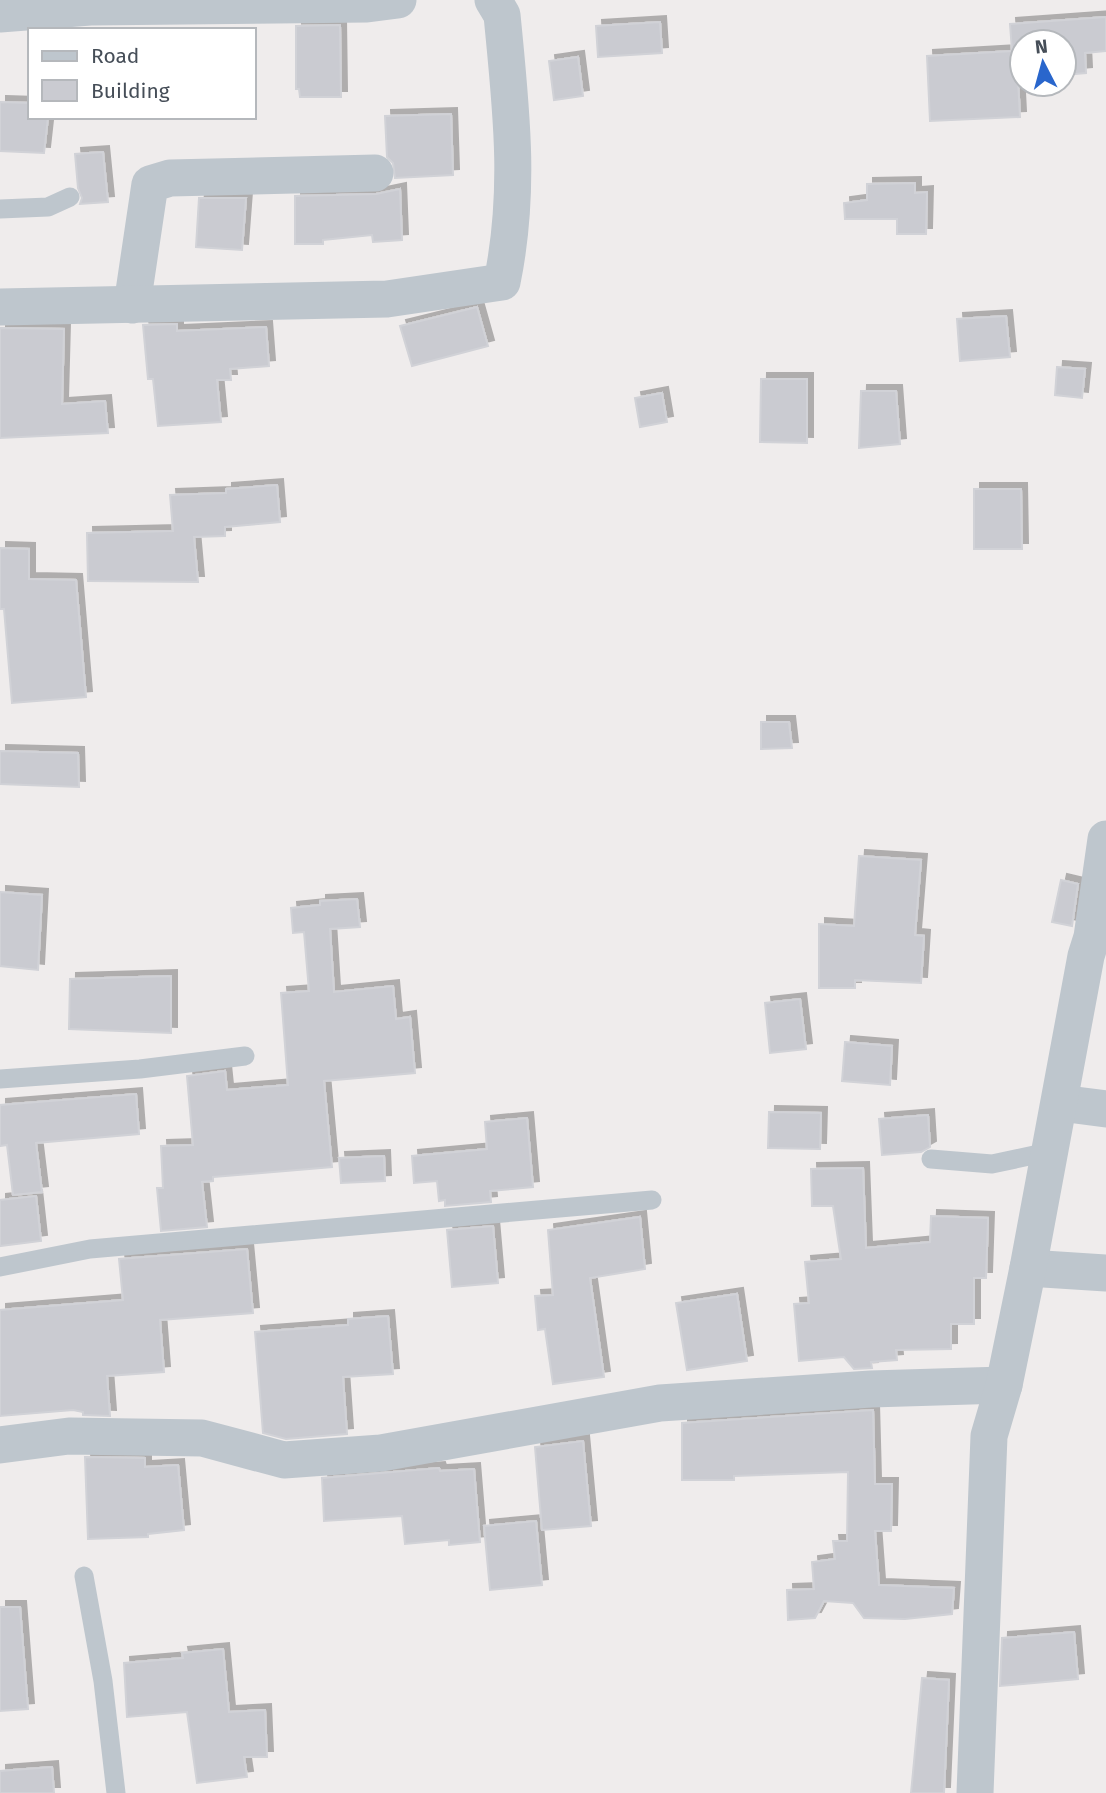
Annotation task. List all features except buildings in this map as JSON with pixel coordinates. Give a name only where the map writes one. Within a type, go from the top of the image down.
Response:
[{"type":"street","points":[[0,14],[90,7],[327,5],[398,0]]},
{"type":"street","points":[[0,307],[387,299],[502,282],[510,243],[515,153],[502,15],[493,0]]},
{"type":"street","points":[[132,305],[150,184],[170,178],[375,173]]},
{"type":"street","points":[[975,1793],[989,1436],[1004,1385],[1028,1268],[1083,968],[1099,938],[1106,839]]},
{"type":"street","points":[[1060,1103],[1106,1109]]},
{"type":"street","points":[[1028,1268],[1106,1273]]},
{"type":"street","points":[[0,1445],[69,1436],[202,1438],[285,1460],[381,1453],[660,1403],[871,1389],[1004,1385]]},
{"type":"lane","points":[[0,209],[48,207],[70,197]]},
{"type":"lane","points":[[0,1079],[140,1069],[245,1056]]},
{"type":"lane","points":[[931,1159],[992,1164],[1048,1152]]},
{"type":"lane","points":[[0,1267],[90,1249],[652,1200]]},
{"type":"lane","points":[[84,1576],[103,1681],[116,1793]]}]
